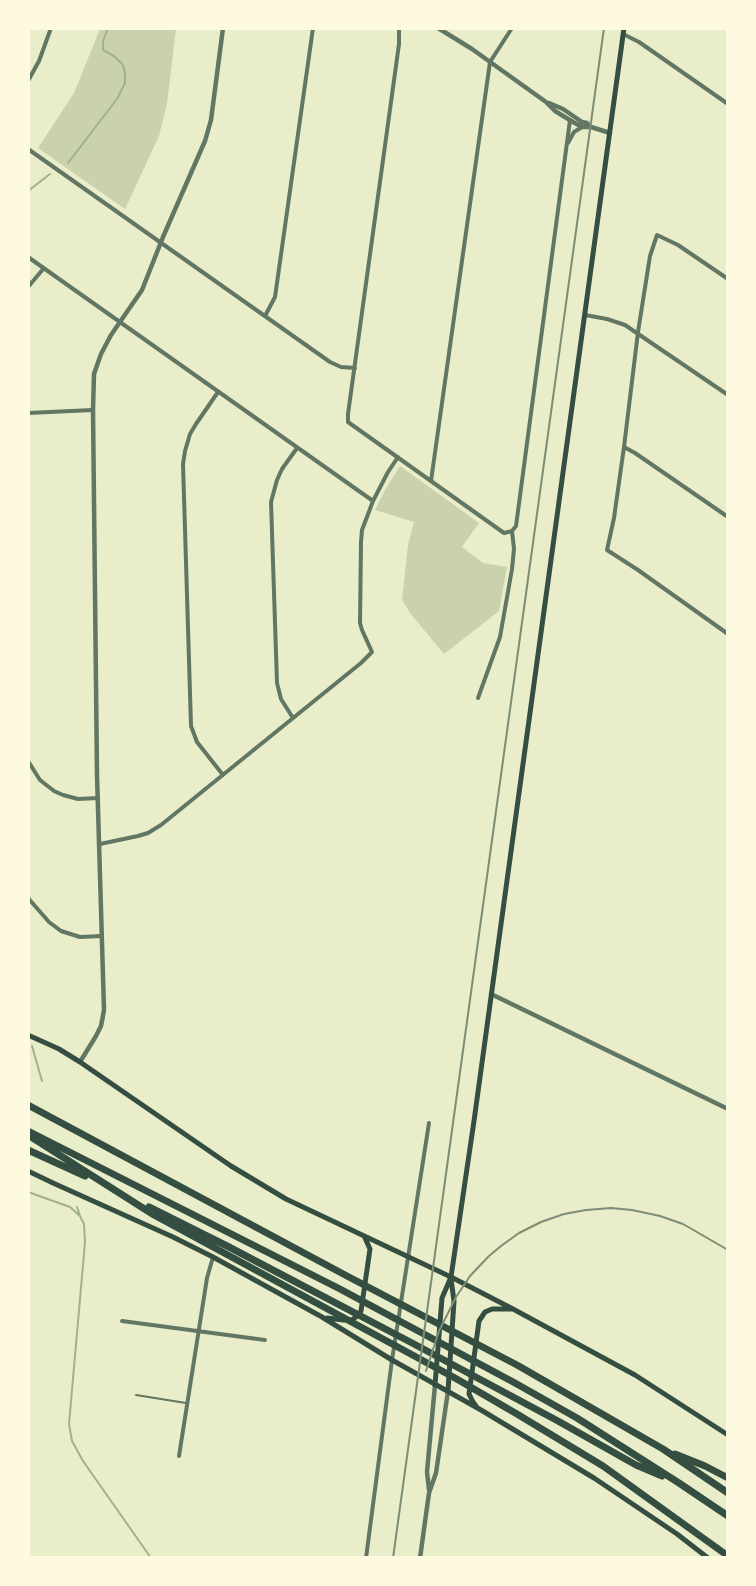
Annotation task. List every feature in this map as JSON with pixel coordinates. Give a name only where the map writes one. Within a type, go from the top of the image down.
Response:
[{"type":"highway","points":[[28,1105],[517,1365],[663,1449],[728,1493]]},
{"type":"highway","points":[[28,1131],[340,1289],[515,1383],[577,1418],[679,1482],[728,1516]]},
{"type":"highway","points":[[28,1135],[154,1215],[517,1414],[603,1466],[728,1556]]},
{"type":"highway","points":[[28,1150],[229,1247],[511,1396],[636,1465],[679,1482]]},
{"type":"highway","points":[[663,1449],[728,1478]]},
{"type":"main road","points":[[435,1385],[442,1299],[451,1277],[474,1121],[624,31]]},
{"type":"main road","points":[[28,1035],[59,1049],[80,1062],[231,1166],[286,1198],[513,1309],[635,1376],[728,1435]]},
{"type":"main road","points":[[28,1171],[213,1257],[322,1317],[594,1478],[708,1557]]},
{"type":"main road","points":[[322,1317],[352,1320],[361,1311],[370,1249],[363,1235]]},
{"type":"main road","points":[[448,1392],[454,1301],[451,1277]]},
{"type":"main road","points":[[480,1410],[469,1394],[479,1321],[485,1312],[492,1309],[513,1309]]},
{"type":"street","points":[[28,81],[39,61],[51,28]]},
{"type":"street","points":[[80,1062],[96,1036],[103,1015],[93,386],[97,364],[111,335],[142,290],[199,157],[208,131],[223,28]]},
{"type":"street","points":[[265,316],[275,297],[313,28]]},
{"type":"street","points":[[399,28],[399,44],[348,422],[504,533],[512,531],[516,526],[570,120]]},
{"type":"street","points":[[438,28],[472,49],[546,102],[555,111],[582,127],[591,127],[610,133]]},
{"type":"street","points":[[431,481],[490,62],[512,28]]},
{"type":"street","points":[[624,31],[728,104]]},
{"type":"street","points":[[546,102],[591,127]]},
{"type":"street","points":[[566,146],[574,132],[582,127]]},
{"type":"street","points":[[28,149],[330,362],[341,367],[355,368]]},
{"type":"street","points":[[728,279],[678,244],[657,235],[650,256],[614,518],[607,550],[728,634]]},
{"type":"street","points":[[28,257],[373,501]]},
{"type":"street","points":[[28,287],[44,268]]},
{"type":"street","points":[[585,315],[618,322],[638,332],[728,395]]},
{"type":"street","points":[[218,392],[190,434],[183,464],[191,726],[197,742],[223,775]]},
{"type":"street","points":[[28,413],[93,410]]},
{"type":"street","points":[[624,447],[728,516]]},
{"type":"street","points":[[293,718],[281,699],[276,679],[272,502],[275,485],[282,469],[297,448]]},
{"type":"street","points":[[100,844],[138,836],[157,828],[372,652],[362,630],[360,607],[362,530],[373,501],[398,458]]},
{"type":"street","points":[[478,698],[500,637],[514,549],[512,531]]},
{"type":"street","points":[[28,761],[40,780],[54,791],[78,799],[98,798]]},
{"type":"street","points":[[28,898],[49,922],[61,931],[80,937],[102,936]]},
{"type":"street","points":[[491,994],[728,1109]]},
{"type":"street","points":[[366,1557],[392,1360],[429,1123]]},
{"type":"street","points":[[179,1456],[207,1278],[213,1257]]},
{"type":"street","points":[[122,1321],[266,1340]]},
{"type":"street","points":[[429,1493],[427,1472],[435,1385]]},
{"type":"street","points":[[420,1557],[429,1493],[436,1473],[448,1392]]},
{"type":"lane","points":[[136,1395],[187,1403]]},
{"type":"green space","points":[[100,29],[176,29],[167,104],[159,136],[125,209],[38,148],[74,93]]},
{"type":"green space","points":[[400,466],[479,523],[462,547],[483,563],[507,567],[499,611],[444,654],[402,600],[408,545],[414,522],[375,510]]},
{"type":"waterway","points":[[68,163],[117,99],[125,83],[123,65],[103,50],[103,41],[108,28]]},
{"type":"waterway","points":[[28,191],[50,174]]},
{"type":"waterway","points":[[32,1046],[42,1081]]},
{"type":"waterway","points":[[28,1192],[70,1207],[80,1216],[84,1224],[85,1242],[69,1424],[72,1441],[83,1461],[151,1558]]},
{"type":"waterway","points":[[77,1207],[80,1216]]},
{"type":"railway","points":[[393,1558],[604,28]]},
{"type":"railway","points":[[426,1371],[439,1331],[456,1297],[470,1276],[501,1246],[519,1233],[541,1222],[564,1214],[586,1210],[611,1208],[632,1210],[683,1224],[728,1250]]}]
